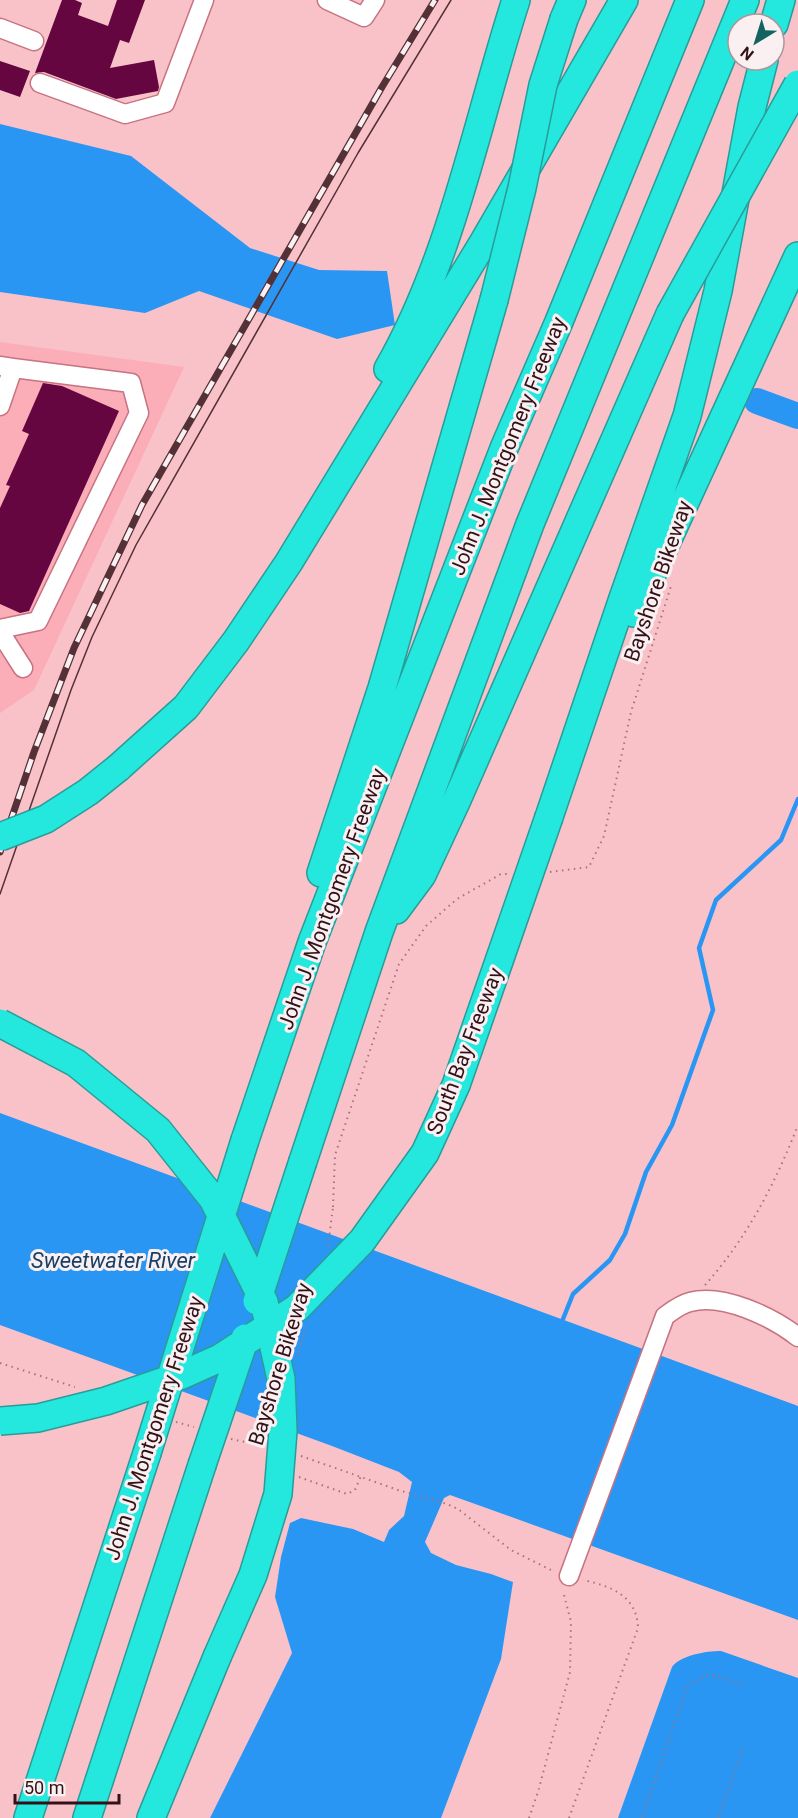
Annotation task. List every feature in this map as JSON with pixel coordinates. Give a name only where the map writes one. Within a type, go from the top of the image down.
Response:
[{"type":"highway","points":[[289,562],[316,496],[390,366],[428,287],[445,243],[516,0]]},
{"type":"highway","points":[[0,837],[46,819],[88,792],[118,768],[186,707],[236,641],[289,562],[483,243],[624,0]]},
{"type":"highway","name":"John J. Montgomery Freeway","points":[[28,1818],[147,1454],[245,1140],[312,942],[506,446],[690,0]]},
{"type":"highway","points":[[87,1818],[379,932],[530,524],[745,0]]},
{"type":"highway","points":[[312,942],[315,892],[382,688],[494,300],[522,188],[543,85],[568,10]]},
{"type":"highway","points":[[581,726],[687,416],[718,291],[752,107],[761,72]]},
{"type":"highway","points":[[379,932],[422,875],[558,572],[670,314],[798,84]]},
{"type":"highway","points":[[581,726],[798,256]]},
{"type":"highway","name":"South Bay Freeway","points":[[0,1421],[38,1418],[106,1401],[182,1376],[220,1358],[297,1308],[362,1241],[425,1152],[456,1085],[581,726]]},
{"type":"highway","points":[[0,1023],[76,1063],[158,1130],[213,1199],[264,1302],[281,1379],[283,1431],[278,1494],[253,1575],[151,1818]]},
{"type":"lane","points":[[40,83],[125,114],[165,103],[204,0]]},
{"type":"lane","points":[[327,0],[364,17],[375,0]]},
{"type":"lane","points":[[0,28],[34,41]]},
{"type":"lane","points":[[0,406],[7,367],[131,383],[139,413],[38,621],[0,630],[23,668]]},
{"type":"lane","points":[[564,1575],[665,1316],[689,1302],[712,1301],[740,1306],[785,1326],[798,1337]]},
{"type":"path","name":"Bayshore Bikeway","points":[[551,872],[589,867],[604,836],[631,712],[674,576]]},
{"type":"path","points":[[327,1249],[333,1207],[335,1155],[399,964],[426,927],[457,900],[501,874]]},
{"type":"path","points":[[689,1302],[726,1262],[758,1213],[785,1159],[798,1125]]},
{"type":"path","name":"Bayshore Bikeway","points":[[296,1359],[307,1326]]},
{"type":"path","points":[[0,1363],[83,1390]]},
{"type":"path","points":[[172,1421],[195,1428]]},
{"type":"path","points":[[229,1438],[265,1446]]},
{"type":"path","points":[[298,1455],[398,1490],[447,1504],[458,1509],[517,1554],[564,1575],[616,1590],[630,1603],[638,1623],[636,1632],[569,1818]]},
{"type":"path","points":[[299,1478],[347,1494],[355,1490],[361,1476]]},
{"type":"path","points":[[530,1818],[570,1672],[570,1622],[564,1575]]},
{"type":"path","points":[[642,1818],[688,1685],[710,1674],[744,1685]]},
{"type":"path","points":[[718,1818],[743,1748]]},
{"type":"shaded area","points":[[0,342],[184,367],[34,690],[0,713]]},
{"type":"water","points":[[0,124],[131,156],[250,248],[319,270],[387,271],[395,325],[337,339],[199,291],[145,313],[0,292]]},
{"type":"water","name":"Sweetwater River","points":[[0,1113],[798,1406],[798,1620],[450,1495],[444,1498],[425,1542],[431,1553],[456,1565],[513,1582],[501,1659],[441,1818],[210,1818],[292,1653],[275,1597],[281,1557],[290,1523],[301,1518],[353,1529],[384,1542],[389,1530],[404,1516],[412,1482],[399,1472],[332,1446],[0,1325]]},
{"type":"water","points":[[721,1651],[798,1678],[798,1818],[618,1818],[672,1667],[681,1659],[701,1653]]},
{"type":"building","points":[[62,0],[75,0],[82,3],[78,15],[108,26],[117,0],[145,0],[129,43],[120,40],[110,68],[154,60],[158,91],[116,99],[44,72],[35,73]]},
{"type":"building","points":[[0,61],[30,71],[20,97],[0,90]]},
{"type":"building","points":[[43,383],[62,386],[119,411],[29,611],[20,613],[0,604],[0,508],[10,486],[6,485],[29,434],[22,431]]},
{"type":"waterway","points":[[757,401],[798,416]]},
{"type":"waterway","points":[[563,1319],[573,1294],[610,1260],[625,1234],[646,1172],[672,1125],[713,1010],[699,948],[716,900],[781,840],[798,799]]},
{"type":"tram line","points":[[0,894],[71,690],[92,637],[136,545],[358,153],[451,0]]},
{"type":"railway","points":[[0,852],[34,752],[74,648],[142,505],[382,87],[435,0]]}]
